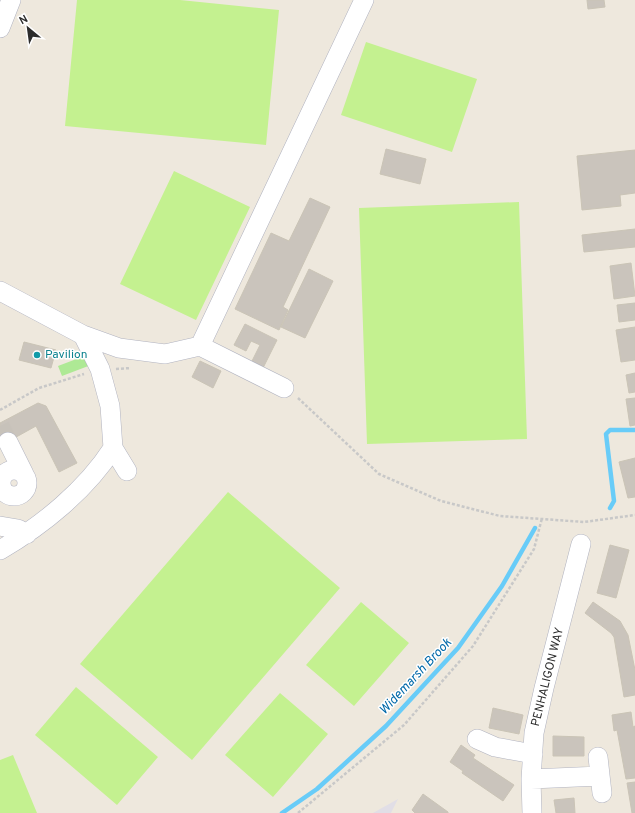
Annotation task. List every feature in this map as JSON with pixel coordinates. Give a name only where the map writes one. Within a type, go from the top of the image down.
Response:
[{"type":"street","points":[[0,28],[11,0]]},
{"type":"street","points":[[200,346],[364,0]]},
{"type":"street","points":[[0,291],[83,335],[119,348],[165,354],[200,346],[284,388]]},
{"type":"street","points":[[83,335],[100,369],[110,406],[113,448],[127,471]]},
{"type":"street","points":[[8,442],[24,474]]},
{"type":"street","points":[[0,550],[27,534],[77,491],[102,466],[113,448]]},
{"type":"street","points":[[0,526],[18,529],[27,534]]},
{"type":"street","name":"PENHALIGON WAY","points":[[532,813],[531,778],[534,733],[581,544]]},
{"type":"street","points":[[477,739],[495,747],[533,754]]},
{"type":"street","points":[[531,778],[601,784],[598,757]]},
{"type":"path","points":[[0,410],[39,388],[100,369],[131,368],[138,365]]},
{"type":"path","points":[[284,388],[302,401],[379,474],[441,501],[500,516],[584,522],[635,515]]},
{"type":"path","points":[[298,813],[404,724],[473,646],[534,549],[542,518]]},
{"type":"shaded area","points":[[398,799],[391,813],[373,813]]},
{"type":"green space","points":[[77,0],[180,0],[279,10],[266,145],[65,126]]},
{"type":"green space","points":[[366,42],[477,79],[452,152],[341,115]]},
{"type":"green space","points":[[174,171],[250,207],[196,320],[120,284]]},
{"type":"green space","points":[[519,202],[527,439],[367,444],[359,208]]},
{"type":"green space","points":[[87,355],[91,365],[62,376],[58,366]]},
{"type":"green space","points":[[228,492],[340,588],[192,760],[80,664]]},
{"type":"green space","points":[[361,602],[409,643],[354,706],[306,665]]},
{"type":"green space","points":[[76,687],[158,757],[117,805],[35,735]]},
{"type":"green space","points":[[280,693],[328,734],[273,797],[225,755]]},
{"type":"green space","points":[[13,755],[37,813],[0,813],[0,760]]},
{"type":"building","points":[[587,0],[604,0],[605,7],[588,9]]},
{"type":"building","points":[[386,149],[426,159],[420,184],[380,174]]},
{"type":"building","points":[[635,150],[635,193],[620,195],[621,206],[582,210],[577,156]]},
{"type":"building","points":[[310,198],[330,207],[283,307],[288,310],[279,330],[235,309],[271,233],[289,241]]},
{"type":"building","points":[[635,229],[635,247],[584,252],[582,235]]},
{"type":"building","points":[[631,263],[635,296],[614,299],[610,266]]},
{"type":"building","points":[[309,269],[333,281],[305,338],[281,327]]},
{"type":"building","points":[[635,303],[635,320],[619,322],[617,305]]},
{"type":"building","points":[[245,324],[277,340],[263,368],[251,363],[260,345],[251,341],[246,351],[234,345]]},
{"type":"building","points":[[635,327],[635,360],[621,362],[616,330]]},
{"type":"building","name":"Pavilion","points":[[24,342],[56,350],[51,368],[19,360]]},
{"type":"building","points":[[200,361],[221,371],[213,388],[192,377]]},
{"type":"building","points":[[635,373],[635,392],[629,393],[626,375]]},
{"type":"building","points":[[635,398],[635,425],[630,426],[626,399]]},
{"type":"building","points":[[38,403],[46,406],[77,463],[59,472],[36,426],[0,446],[0,423]]},
{"type":"building","points":[[635,458],[635,497],[628,498],[619,462]]},
{"type":"building","points":[[610,545],[629,550],[616,598],[597,593]]},
{"type":"building","points":[[593,602],[620,621],[628,635],[635,670],[635,695],[624,697],[614,637],[585,613]]},
{"type":"building","points":[[493,708],[523,715],[519,734],[489,728]]},
{"type":"building","points":[[631,712],[633,727],[635,726],[635,778],[626,779],[617,730],[614,731],[612,715]]},
{"type":"building","points":[[553,736],[584,737],[584,756],[553,756]]},
{"type":"building","points":[[461,745],[475,755],[473,758],[514,785],[503,801],[462,773],[463,771],[450,762]]},
{"type":"building","points":[[635,782],[635,813],[632,813],[627,783]]},
{"type":"building","points":[[423,794],[448,813],[415,813],[412,810]]},
{"type":"building","points":[[574,798],[575,813],[556,813],[554,800]]},
{"type":"waterway","name":"Widemarsh Brook","points":[[610,508],[614,501],[606,434],[610,430],[635,430]]},
{"type":"waterway","name":"Widemarsh Brook","points":[[282,813],[317,789],[386,726],[458,648],[502,586],[535,528]]},
{"type":"tunnel","points":[[0,426],[8,442]]},
{"type":"place","name":"Pavilion","points":[[37,355]]}]
